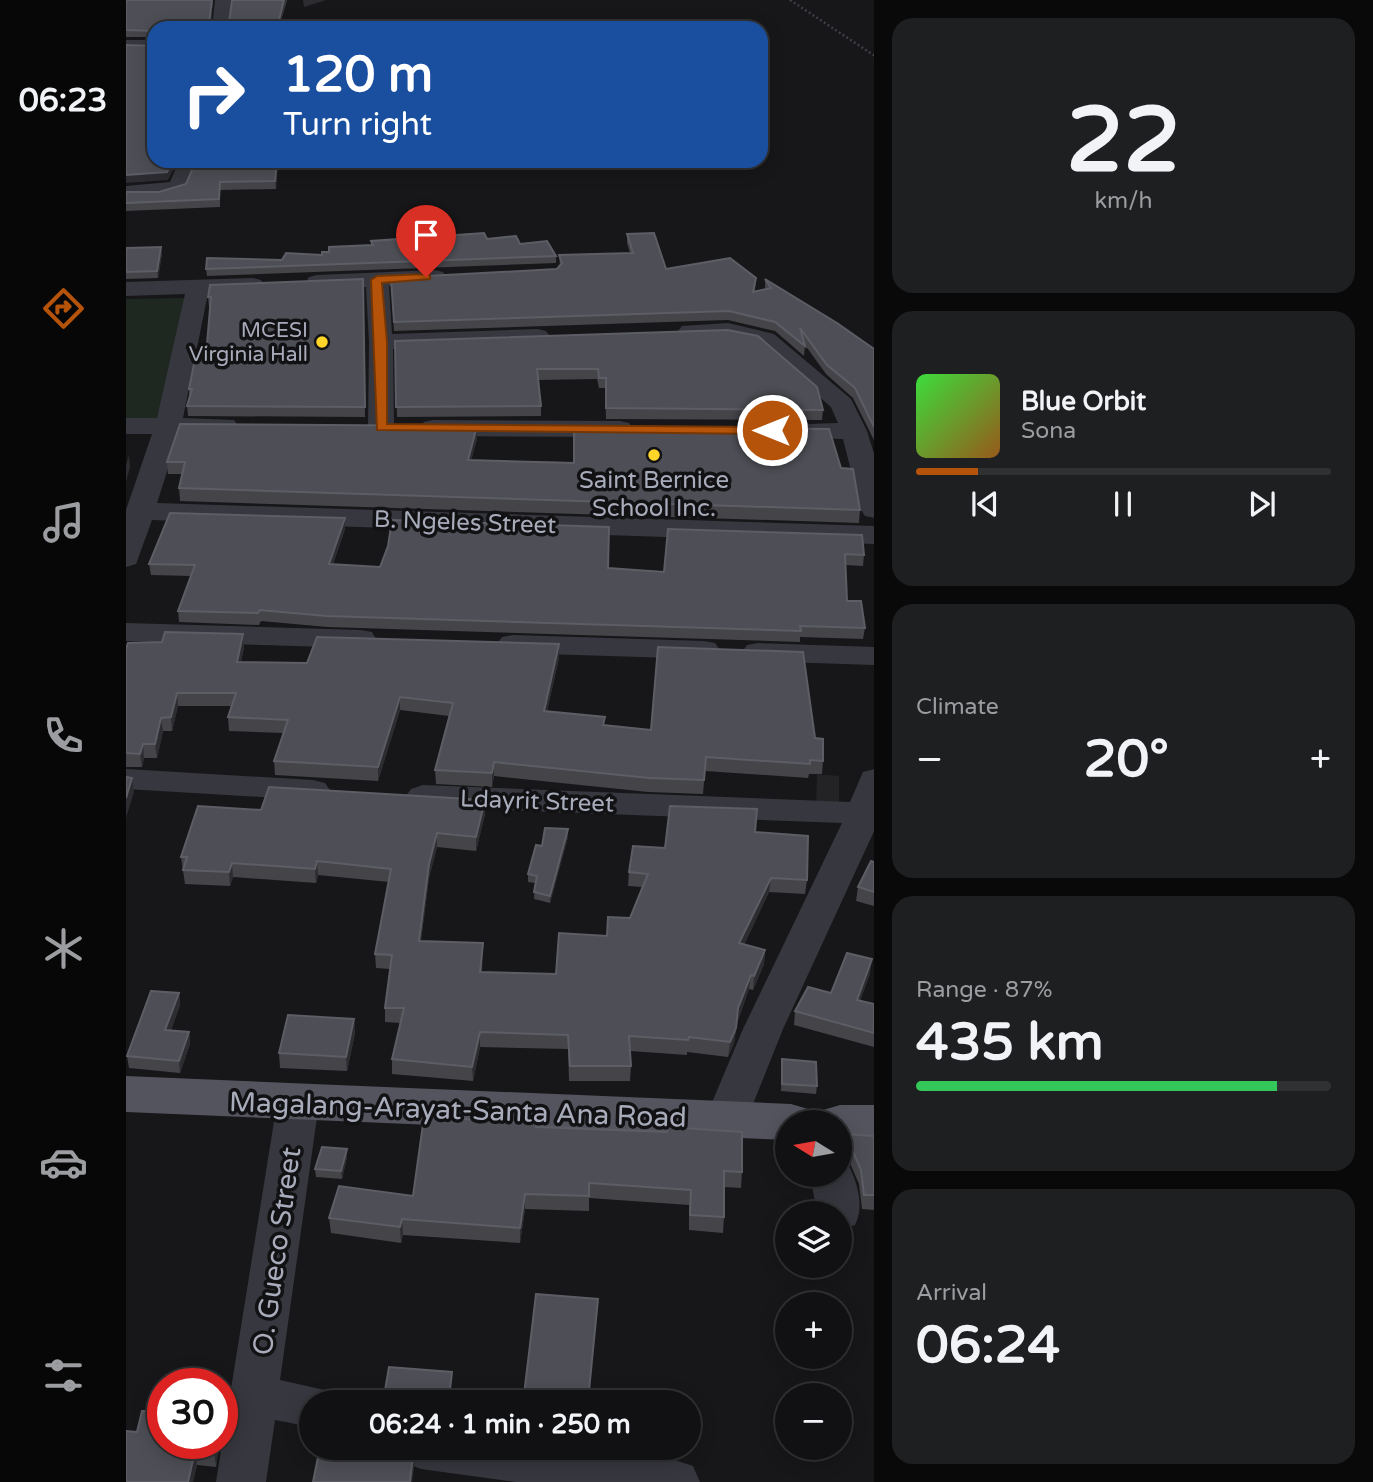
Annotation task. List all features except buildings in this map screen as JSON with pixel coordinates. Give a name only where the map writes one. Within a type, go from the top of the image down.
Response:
[{"type":"main road","name":"Magalang-Arayat-Santa Ana Road","points":[[126,1094],[775,1121]]},
{"type":"main road","points":[[852,1123],[874,1123]]},
{"type":"street","points":[[221,21],[223,0]]},
{"type":"street","points":[[126,45],[147,45]]},
{"type":"street","points":[[126,192],[160,191],[179,186],[187,168]]},
{"type":"street","points":[[126,289],[456,276]]},
{"type":"street","points":[[377,280],[381,342],[381,428]]},
{"type":"street","points":[[126,558],[168,426],[198,288]]},
{"type":"street","points":[[673,332],[728,330],[766,339],[842,404],[854,431],[874,510]]},
{"type":"street","points":[[381,342],[562,336]]},
{"type":"street","points":[[126,426],[248,426]]},
{"type":"street","points":[[354,427],[649,430]]},
{"type":"street","points":[[758,430],[854,431]]},
{"type":"street","name":"B. Ngeles Street","points":[[139,511],[874,535]]},
{"type":"street","points":[[126,632],[389,640]]},
{"type":"street","points":[[486,643],[874,656]]},
{"type":"street","points":[[126,779],[344,792]]},
{"type":"street","name":"Ldayrit Street","points":[[385,794],[869,796]]},
{"type":"street","points":[[726,1119],[763,1029],[869,796]]},
{"type":"street","name":"O. Gueco Street","points":[[241,1482],[298,1103]]},
{"type":"street","points":[[254,1396],[299,1404]]},
{"type":"street","points":[[515,1460],[675,1482]]},
{"type":"path","points":[[790,0],[874,55]]},
{"type":"shaded area","points":[[185,298],[159,422],[126,423],[126,299]]},
{"type":"shaded area","points":[[817,774],[839,776],[839,810],[816,808]]},
{"type":"place","name":"MCESI Virginia Hall","points":[[322,342]]},
{"type":"place","name":"Saint Bernice School Inc.","points":[[654,455]]},
{"type":"route","points":[[426,277],[377,280],[381,342],[381,428],[772,430]]}]
